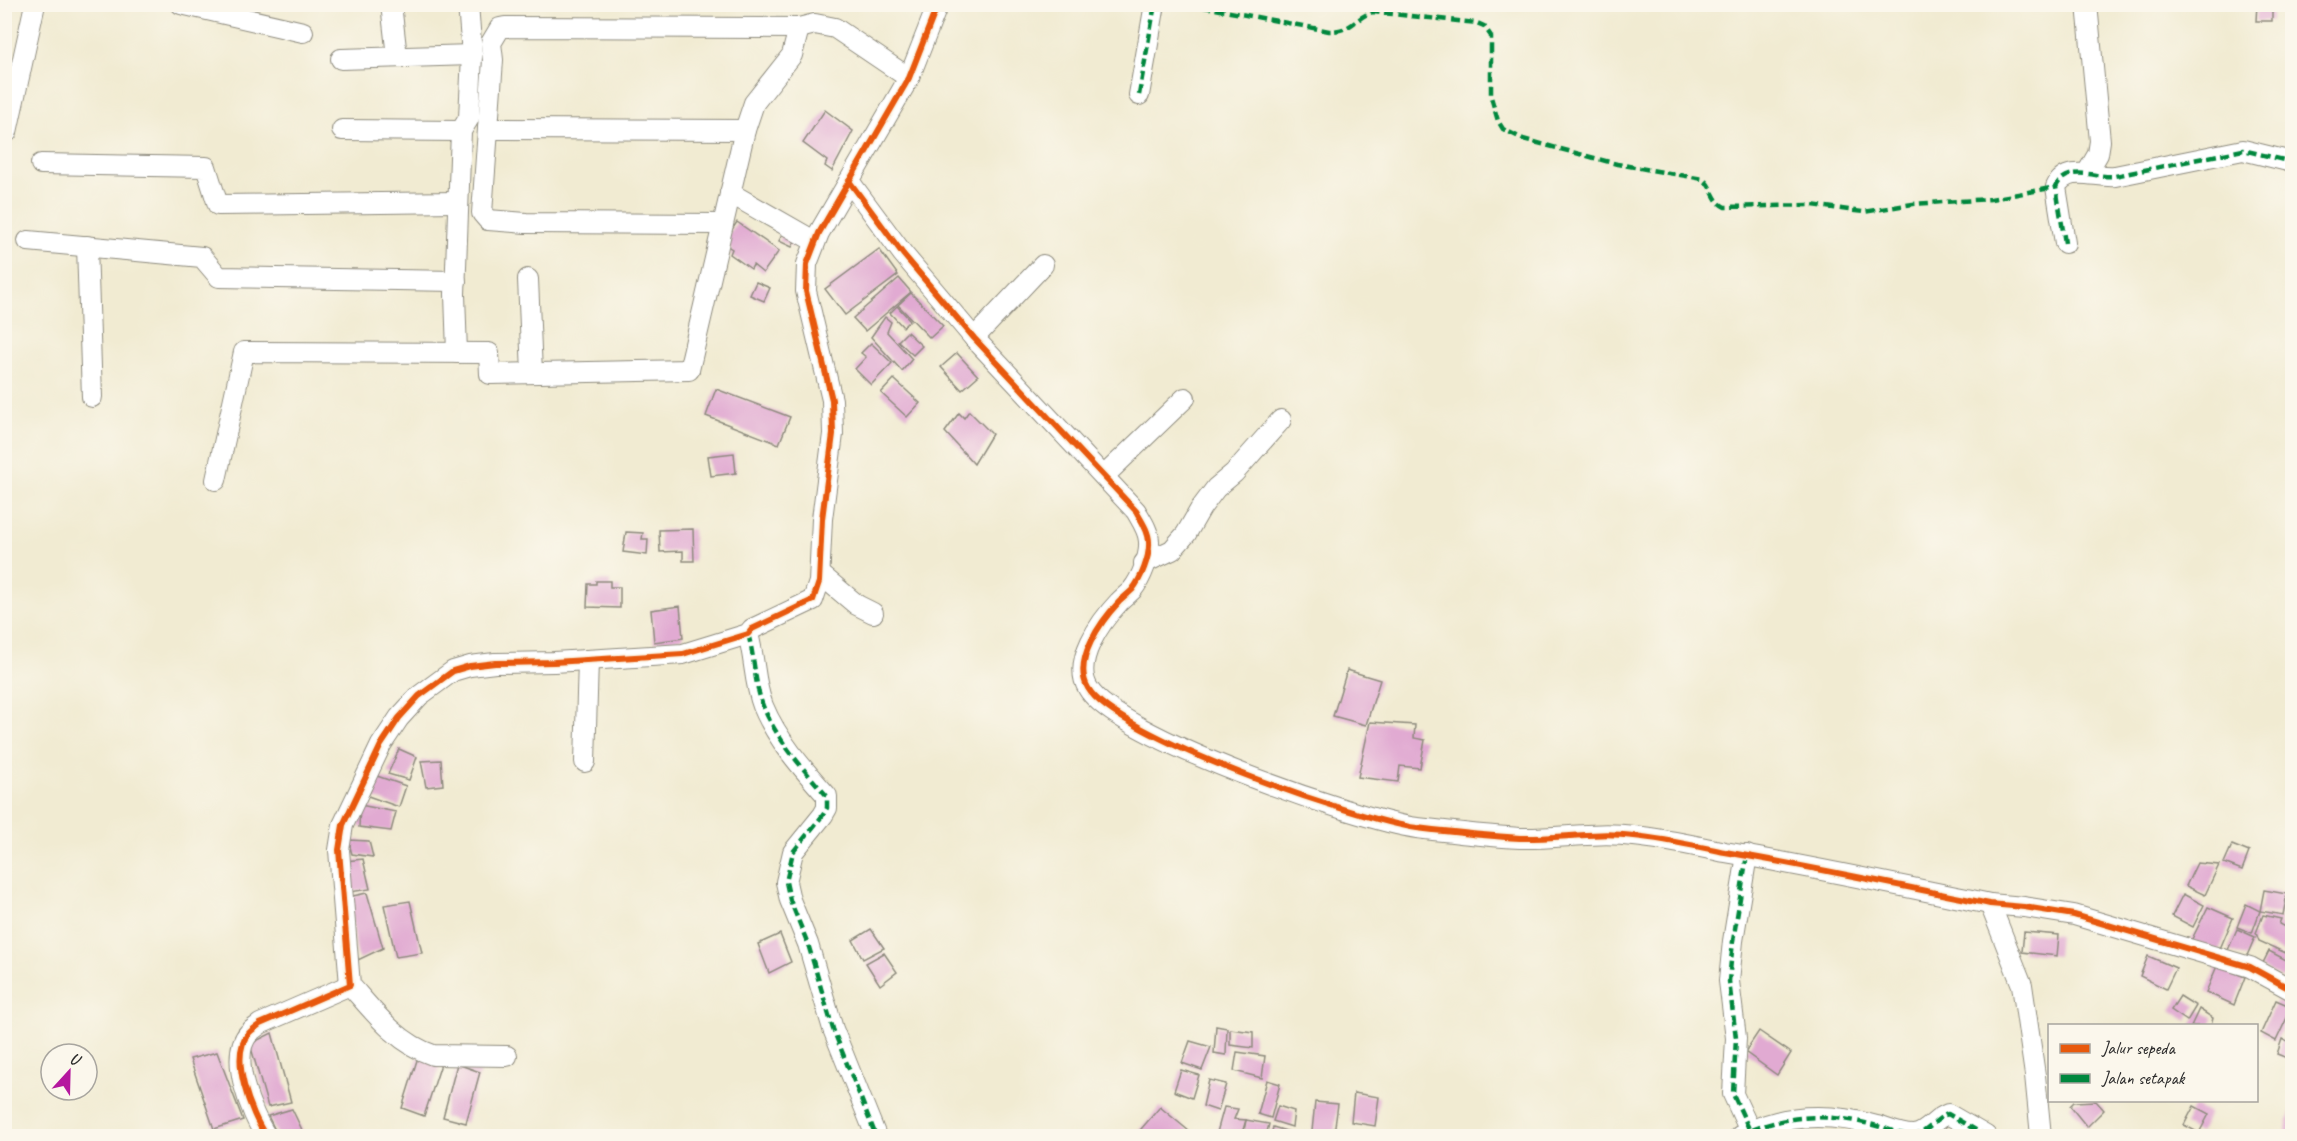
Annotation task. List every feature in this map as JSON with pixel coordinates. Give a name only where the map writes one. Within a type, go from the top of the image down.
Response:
[{"type":"street","points":[[7,132],[35,4]]},
{"type":"street","points":[[181,4],[303,32]]},
{"type":"street","points":[[391,4],[396,57]]},
{"type":"street","points":[[457,353],[456,281],[461,131],[469,118],[472,55],[468,4]]},
{"type":"street","points":[[507,1056],[433,1055],[425,1052],[386,1026],[350,985],[343,917],[340,841],[343,825],[381,745],[399,718],[419,696],[453,671],[495,663],[683,654],[748,634],[752,629],[813,600],[820,574],[822,519],[833,434],[832,400],[806,291],[807,264],[814,241],[909,78],[938,4]]},
{"type":"street","points":[[1139,95],[1155,4]]},
{"type":"street","points":[[2086,4],[2100,141],[2100,148],[2088,173]]},
{"type":"street","points":[[723,224],[492,222],[482,213],[493,60],[491,43],[502,27],[799,28],[815,24],[835,28],[909,78]]},
{"type":"street","points":[[216,480],[244,352],[489,353],[490,374],[689,370],[745,130],[754,103],[792,55],[797,43],[799,28]]},
{"type":"street","points":[[341,59],[472,55]]},
{"type":"street","points":[[488,129],[745,130]]},
{"type":"street","points":[[342,130],[461,131]]},
{"type":"street","points":[[2065,243],[2056,188],[2059,181],[2068,175],[2088,173],[2106,177],[2115,176],[2243,150],[2292,162]]},
{"type":"street","points":[[42,164],[206,167],[218,205],[458,202]]},
{"type":"street","points":[[849,181],[903,254],[974,338],[1104,476],[1136,511],[1142,521],[1149,542],[1140,576],[1131,591],[1118,603],[1091,640],[1085,654],[1083,670],[1088,689],[1096,699],[1131,722],[1183,748],[1273,786],[1414,827],[1522,838],[1582,834],[1636,836],[1747,855],[1989,904],[2074,915],[2250,967],[2292,990]]},
{"type":"street","points":[[730,194],[814,241]]},
{"type":"street","points":[[28,241],[202,256],[219,277],[456,281]]},
{"type":"street","points":[[87,246],[92,397]]},
{"type":"street","points":[[974,338],[1043,265]]},
{"type":"street","points":[[528,279],[532,373]]},
{"type":"street","points":[[1104,476],[1185,398]]},
{"type":"street","points":[[1144,563],[1172,550],[1186,534],[1216,488],[1234,473],[1281,420]]},
{"type":"street","points":[[820,574],[857,604],[873,613]]},
{"type":"street","points":[[748,634],[763,705],[777,734],[827,796],[827,808],[823,815],[793,852],[786,882],[790,900],[808,944],[833,1029],[876,1137]]},
{"type":"street","points":[[585,762],[588,660]]},
{"type":"street","points":[[1747,855],[1733,941],[1730,981],[1736,1038],[1733,1094],[1745,1134],[1809,1116],[1835,1118],[1876,1126],[1904,1135],[1916,1135],[1948,1114],[1986,1137]]},
{"type":"street","points":[[1989,904],[2022,986],[2034,1064],[2041,1137]]},
{"type":"street","points":[[266,1137],[257,1123],[244,1090],[242,1051],[248,1034],[260,1024],[350,985]]},
{"type":"building","points":[[2257,4],[2272,4],[2272,21],[2256,21]]},
{"type":"building","points":[[825,110],[853,131],[832,171],[825,166],[827,161],[803,143]]},
{"type":"building","points":[[737,222],[779,251],[763,273],[753,265],[751,269],[730,254],[732,249],[723,243]]},
{"type":"building","points":[[784,231],[797,237],[792,247],[779,241]]},
{"type":"building","points":[[879,249],[898,275],[845,315],[825,289]]},
{"type":"building","points":[[899,278],[911,292],[865,331],[853,318]]},
{"type":"building","points":[[756,282],[770,288],[764,301],[750,295]]},
{"type":"building","points":[[911,293],[943,326],[930,338],[898,305]]},
{"type":"building","points":[[897,306],[910,320],[903,327],[890,313]]},
{"type":"building","points":[[885,317],[891,322],[887,332],[912,359],[902,371],[871,337]]},
{"type":"building","points":[[907,332],[922,346],[913,355],[898,341]]},
{"type":"building","points":[[871,343],[892,363],[871,385],[855,369],[866,357],[861,353]]},
{"type":"building","points":[[957,353],[978,376],[962,390],[941,367]]},
{"type":"building","points":[[894,379],[920,403],[907,417],[881,393]]},
{"type":"building","points":[[716,389],[790,417],[779,444],[706,416]]},
{"type":"building","points":[[969,411],[992,434],[974,464],[945,432],[959,413],[964,418]]},
{"type":"building","points":[[734,453],[736,473],[711,476],[708,456]]},
{"type":"building","points":[[693,529],[694,561],[683,561],[683,551],[660,552],[659,530]]},
{"type":"building","points":[[626,532],[643,533],[642,539],[648,539],[647,555],[623,552]]},
{"type":"building","points":[[596,581],[610,581],[610,587],[620,587],[620,608],[587,607],[588,584],[596,584]]},
{"type":"building","points":[[680,606],[683,638],[654,642],[651,610]]},
{"type":"building","points":[[1347,670],[1380,680],[1366,725],[1333,716]]},
{"type":"building","points":[[1370,722],[1415,725],[1414,738],[1425,740],[1420,768],[1400,766],[1398,782],[1358,777]]},
{"type":"building","points":[[399,749],[417,757],[409,780],[388,774]]},
{"type":"building","points":[[441,760],[443,785],[426,787],[421,761]]},
{"type":"building","points":[[377,776],[406,786],[399,807],[368,796]]},
{"type":"building","points":[[360,805],[396,812],[391,831],[359,827]]},
{"type":"building","points":[[348,840],[369,841],[373,857],[352,854]]},
{"type":"building","points":[[2232,845],[2249,852],[2242,870],[2224,863]]},
{"type":"building","points":[[363,859],[370,889],[350,892],[346,861]]},
{"type":"building","points":[[2197,863],[2219,865],[2205,895],[2186,886]]},
{"type":"building","points":[[2264,890],[2287,894],[2283,915],[2260,911]]},
{"type":"building","points":[[367,893],[383,948],[358,960],[348,897]]},
{"type":"building","points":[[2183,894],[2204,905],[2193,927],[2172,916]]},
{"type":"building","points":[[410,901],[422,953],[396,957],[384,905]]},
{"type":"building","points":[[2246,904],[2260,911],[2252,933],[2237,927]]},
{"type":"building","points":[[2208,907],[2233,918],[2219,951],[2191,941]]},
{"type":"building","points":[[2263,915],[2281,919],[2279,924],[2292,931],[2290,955],[2259,941],[2256,933]]},
{"type":"building","points":[[871,929],[884,948],[863,959],[853,940]]},
{"type":"building","points":[[2237,929],[2255,937],[2246,958],[2228,950]]},
{"type":"building","points":[[2024,932],[2059,935],[2057,956],[2022,952]]},
{"type":"building","points":[[780,934],[791,962],[769,973],[758,944]]},
{"type":"building","points":[[2269,951],[2292,963],[2283,979],[2261,967]]},
{"type":"building","points":[[884,953],[897,972],[880,985],[866,963]]},
{"type":"building","points":[[2148,956],[2176,968],[2166,989],[2140,976]]},
{"type":"building","points":[[2217,966],[2245,977],[2234,1005],[2206,992]]},
{"type":"building","points":[[2180,996],[2196,1006],[2187,1021],[2171,1010]]},
{"type":"building","points":[[2276,1000],[2292,1007],[2276,1041],[2261,1033]]},
{"type":"building","points":[[2199,1009],[2213,1018],[2212,1024],[2192,1024]]},
{"type":"building","points":[[1216,1026],[1227,1028],[1226,1055],[1214,1053]]},
{"type":"building","points":[[1230,1029],[1253,1032],[1253,1048],[1230,1045]]},
{"type":"building","points":[[1759,1031],[1791,1053],[1777,1075],[1745,1052]]},
{"type":"building","points":[[272,1033],[291,1102],[268,1107],[250,1044]]},
{"type":"building","points":[[2282,1039],[2292,1045],[2292,1060],[2277,1054]]},
{"type":"building","points":[[1190,1041],[1211,1047],[1202,1070],[1182,1063]]},
{"type":"building","points":[[217,1052],[243,1120],[214,1129],[190,1059]]},
{"type":"building","points":[[1237,1052],[1265,1056],[1262,1078],[1234,1071]]},
{"type":"building","points":[[418,1057],[441,1064],[424,1116],[402,1108]]},
{"type":"building","points":[[457,1064],[480,1072],[466,1123],[443,1117]]},
{"type":"building","points":[[1181,1070],[1199,1075],[1192,1098],[1174,1091]]},
{"type":"building","points":[[1209,1080],[1226,1084],[1218,1111],[1203,1106]]},
{"type":"building","points":[[1267,1080],[1280,1084],[1271,1118],[1258,1114]]},
{"type":"building","points":[[1354,1093],[1379,1097],[1375,1126],[1351,1122]]},
{"type":"building","points":[[1315,1102],[1338,1104],[1334,1134],[1312,1131]]},
{"type":"building","points":[[2074,1102],[2097,1102],[2104,1110],[2087,1127],[2070,1106]]},
{"type":"building","points":[[1278,1106],[1294,1111],[1292,1127],[1273,1121]]},
{"type":"building","points":[[2194,1106],[2209,1114],[2199,1133],[2184,1125]]},
{"type":"building","points":[[1160,1107],[1195,1136],[1135,1136]]},
{"type":"building","points":[[1224,1107],[1238,1109],[1234,1119],[1246,1120],[1241,1136],[1216,1136]]},
{"type":"building","points":[[2292,1107],[2292,1136],[2284,1136],[2285,1131]]},
{"type":"building","points":[[292,1109],[305,1136],[278,1136],[268,1116]]},
{"type":"building","points":[[1246,1120],[1269,1124],[1266,1136],[1243,1136]]},
{"type":"building","points":[[1273,1127],[1296,1134],[1296,1136],[1271,1136]]},
{"type":"marked path","points":[[1139,95],[1155,4]]},
{"type":"marked path","points":[[1189,4],[1329,31],[1344,29],[1373,12],[1477,23],[1484,26],[1491,36],[1491,97],[1498,121],[1503,129],[1523,139],[1617,164],[1703,179],[1718,202],[1725,207],[1812,205],[1863,212],[1913,204],[1991,199],[2056,187]]},
{"type":"marked path","points":[[2065,243],[2056,187],[2067,176],[2074,174],[2115,176],[2243,150],[2292,162]]},
{"type":"marked path","points":[[748,634],[758,688],[769,719],[791,754],[827,796],[827,808],[823,815],[793,852],[786,882],[790,900],[808,944],[833,1029],[876,1136]]},
{"type":"marked path","points":[[1747,855],[1729,981],[1736,1038],[1733,1094],[1750,1131]]},
{"type":"marked path","points":[[1740,1136],[1756,1128],[1790,1119],[1825,1117],[1860,1122],[1913,1135],[1923,1132],[1948,1114],[1986,1136]]},
{"type":"cycle path","points":[[266,1136],[254,1114],[244,1085],[241,1070],[243,1043],[250,1032],[260,1024],[350,985],[339,850],[343,825],[381,745],[399,718],[419,696],[453,671],[470,666],[683,654],[748,634],[752,629],[813,600],[819,582],[822,519],[833,434],[832,400],[806,291],[807,264],[819,233],[909,78],[938,4]]},
{"type":"cycle path","points":[[849,181],[903,254],[974,338],[1136,511],[1142,522],[1149,542],[1144,568],[1132,590],[1119,602],[1097,630],[1086,654],[1084,666],[1084,677],[1088,688],[1107,707],[1142,729],[1241,773],[1344,810],[1387,822],[1417,828],[1520,838],[1606,834],[1646,837],[1990,904],[2074,915],[2250,967],[2292,990]]}]
